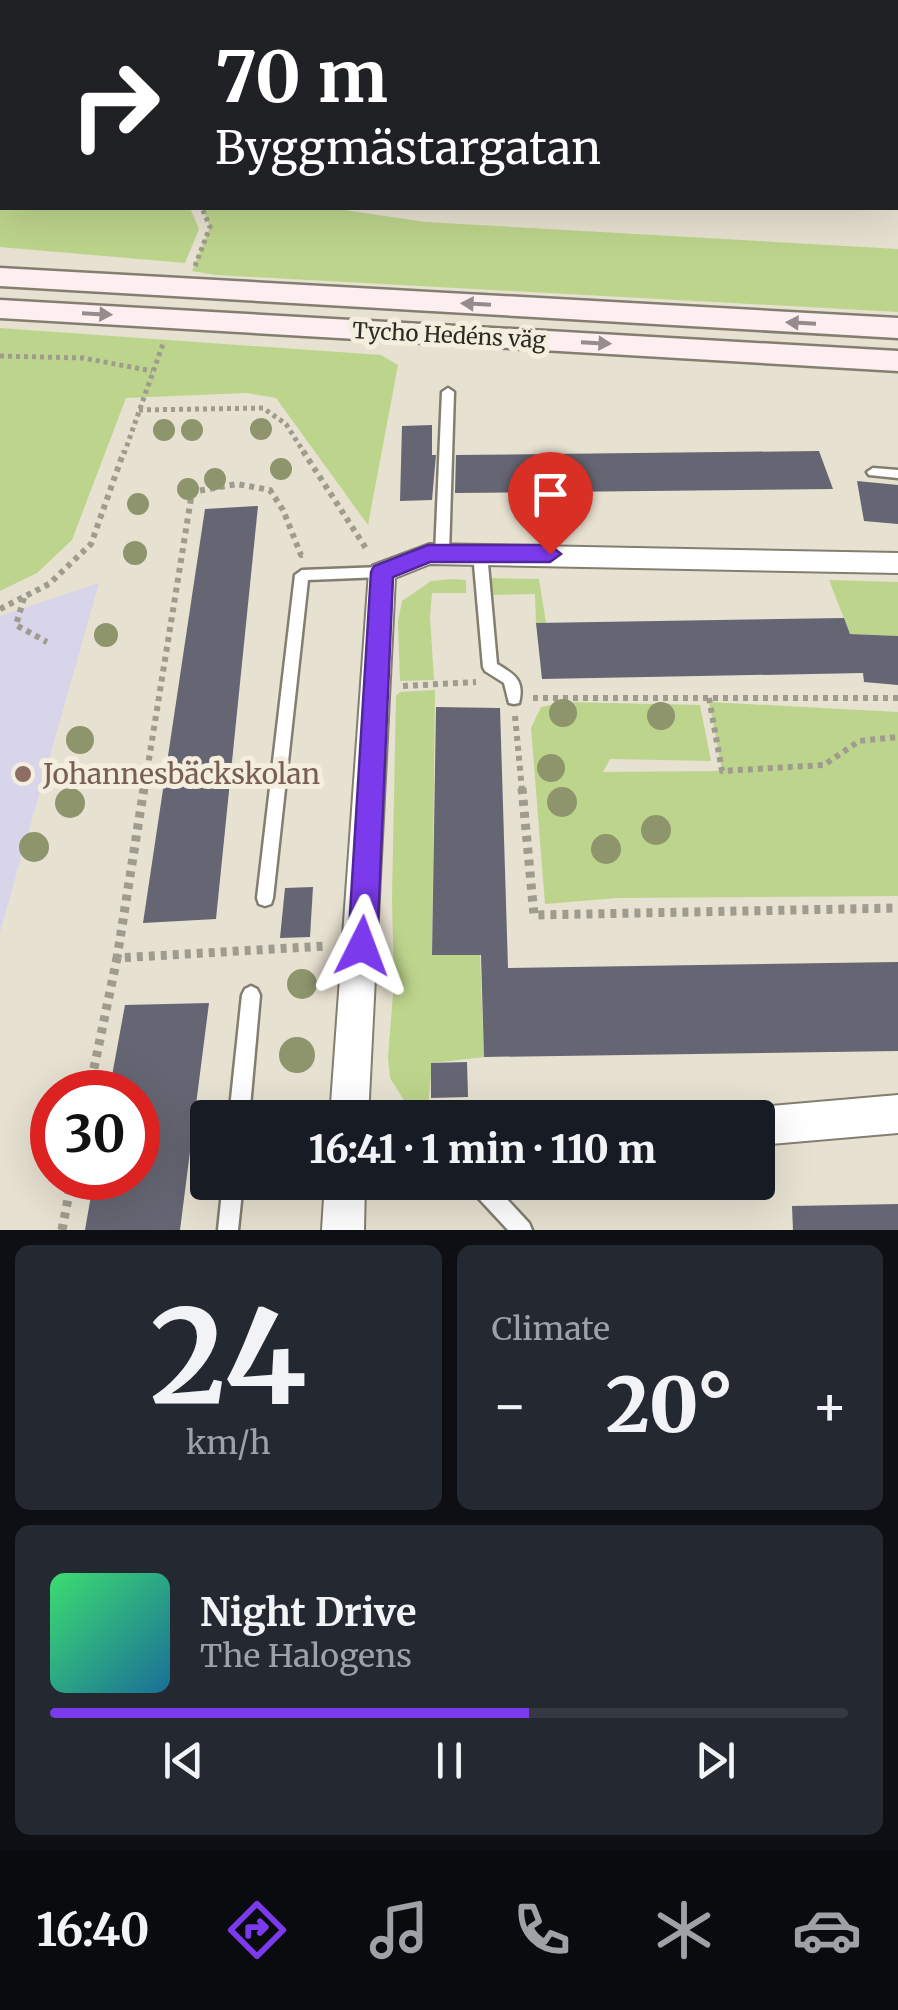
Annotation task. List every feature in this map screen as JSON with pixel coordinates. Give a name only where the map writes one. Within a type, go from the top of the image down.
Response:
[{"type":"main road","name":"Tycho Hedéns väg","points":[[0,277],[898,328]]},
{"type":"main road","name":"Tycho Hedéns väg","points":[[0,308],[898,361]]},
{"type":"street","points":[[350,1100],[362,946],[375,562],[428,554],[480,554],[898,563]]},
{"type":"street","points":[[775,1125],[898,1114]]},
{"type":"street","points":[[343,1230],[344,1200]]},
{"type":"lane","points":[[442,554],[448,392]]},
{"type":"lane","points":[[872,472],[898,474]]},
{"type":"lane","points":[[480,554],[490,668],[511,680],[514,698]]},
{"type":"lane","points":[[265,898],[302,575],[375,562]]},
{"type":"lane","points":[[241,1100],[251,995]]},
{"type":"lane","points":[[228,1230],[230,1200]]},
{"type":"lane","points":[[494,1200],[522,1230]]},
{"type":"path","points":[[192,271],[210,227],[203,210]]},
{"type":"path","points":[[0,609],[49,584],[91,544],[164,339]]},
{"type":"path","points":[[0,356],[83,358],[153,371]]},
{"type":"path","points":[[139,410],[263,408],[286,424],[375,562]]},
{"type":"path","points":[[94,1070],[192,492],[236,484],[270,490],[301,554],[318,554]]},
{"type":"path","points":[[352,553],[375,562]]},
{"type":"path","points":[[24,596],[16,625],[47,642]]},
{"type":"path","points":[[392,686],[511,680]]},
{"type":"path","points":[[898,698],[514,698],[534,915],[898,908]]},
{"type":"path","points":[[708,698],[722,771],[824,765],[858,742],[883,735],[898,736]]},
{"type":"path","points":[[116,958],[362,946]]},
{"type":"path","points":[[62,1230],[68,1200]]},
{"type":"shaded area","name":"Johannesbäckskolan","points":[[99,583],[0,932],[0,616]]},
{"type":"green space","points":[[0,210],[191,210],[199,229],[185,263],[0,247]]},
{"type":"green space","points":[[203,210],[344,210],[425,222],[898,249],[898,312],[192,271],[210,227]]},
{"type":"green space","points":[[0,328],[381,355],[398,365],[368,525],[276,398],[247,393],[126,398],[72,540],[37,573],[0,591]]},
{"type":"green space","points":[[488,578],[539,579],[546,623],[536,623],[535,594],[489,595]]},
{"type":"green space","points":[[466,580],[466,593],[432,593],[434,680],[400,681],[398,621],[402,601],[431,581]]},
{"type":"green space","points":[[829,580],[898,582],[898,636],[850,634]]},
{"type":"green space","points":[[435,690],[432,954],[480,955],[484,1057],[432,1063],[429,1100],[404,1100],[390,1078],[388,1057],[394,982],[396,696],[400,692]]},
{"type":"green space","points":[[564,702],[700,705],[711,761],[610,759],[603,772],[722,771],[709,702],[898,712],[898,896],[617,898],[545,904],[531,728],[541,707]]},
{"type":"building","points":[[432,425],[432,455],[436,455],[432,500],[400,501],[402,426]]},
{"type":"building","points":[[819,451],[833,489],[455,493],[456,455]]},
{"type":"building","points":[[857,481],[898,485],[898,524],[864,521]]},
{"type":"building","points":[[258,506],[216,919],[143,923],[205,509]]},
{"type":"building","points":[[844,618],[850,634],[898,636],[898,685],[864,682],[863,673],[542,679],[536,623]]},
{"type":"building","points":[[436,707],[500,708],[508,968],[898,962],[898,1051],[484,1057],[481,955],[432,955]]},
{"type":"building","points":[[313,887],[310,937],[280,938],[285,888]]},
{"type":"building","points":[[209,1003],[197,1100],[190,1100],[190,1152],[180,1230],[85,1230],[90,1200],[160,1200],[160,1070],[113,1070],[125,1005]]},
{"type":"building","points":[[467,1062],[468,1097],[431,1098],[431,1063]]},
{"type":"building","points":[[898,1204],[898,1230],[793,1230],[792,1206]]},
{"type":"place","name":"Johannesbäckskolan","points":[[23,774]]},
{"type":"route","points":[[362,946],[382,572],[428,554],[550,554]]}]
